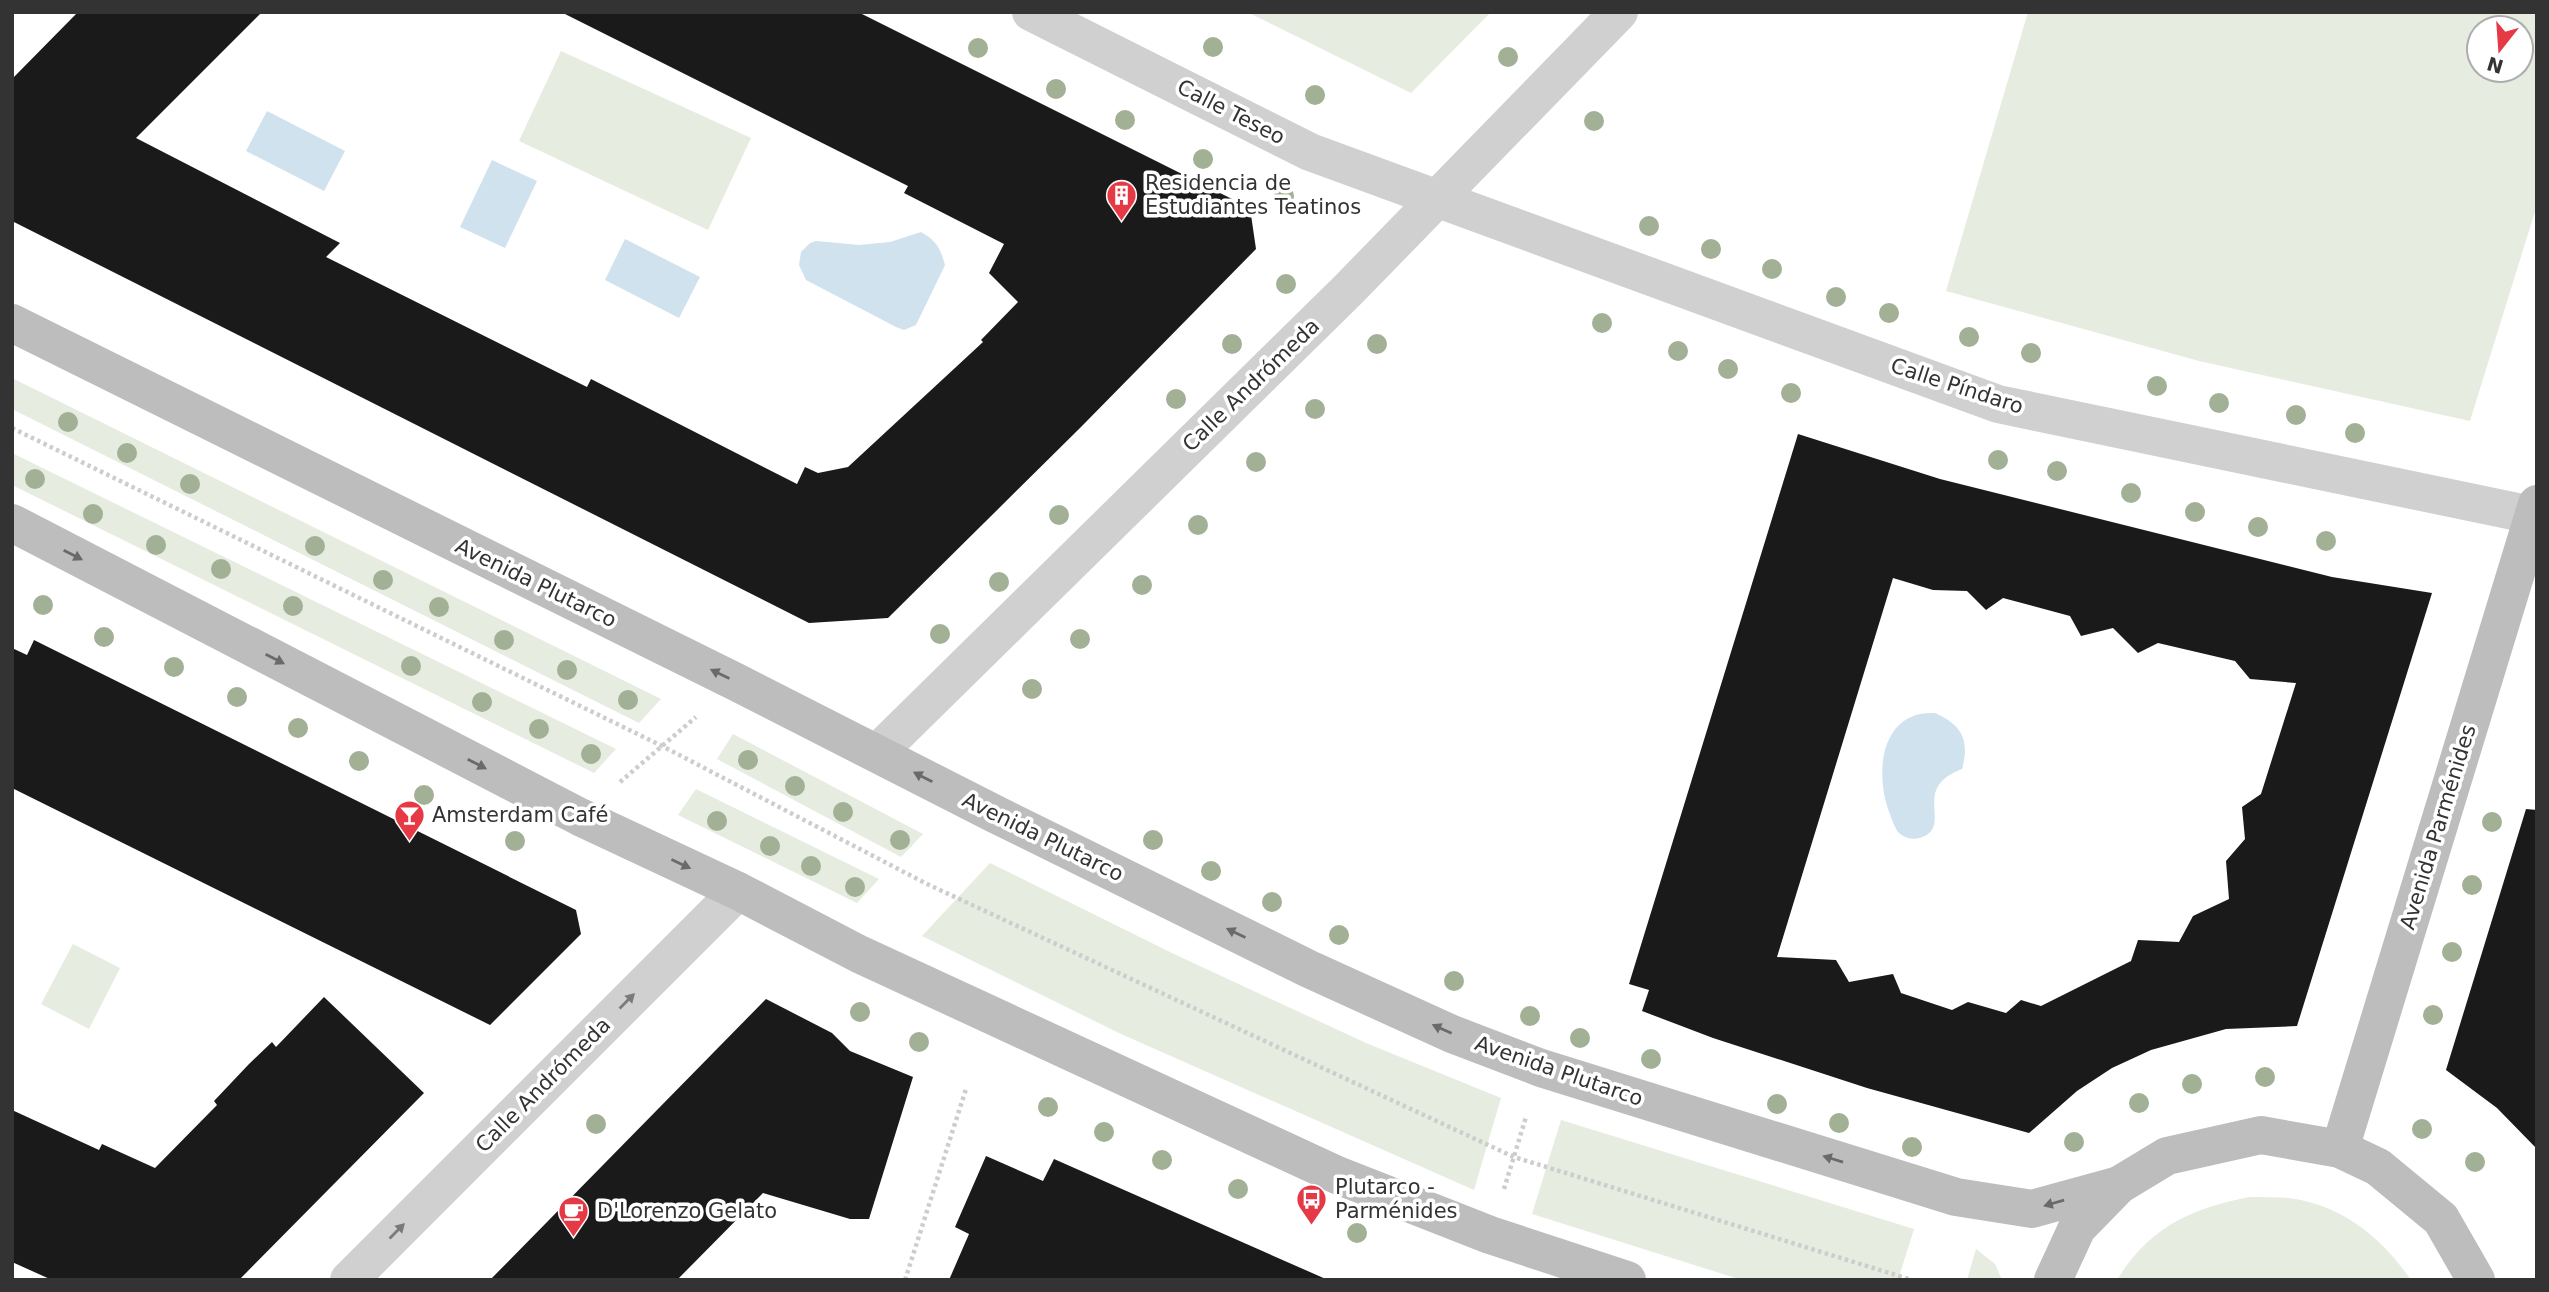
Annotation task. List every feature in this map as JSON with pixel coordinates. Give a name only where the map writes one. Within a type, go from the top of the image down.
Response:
[{"type":"main road","name":"Avenida Plutarco","points":[[12,323],[736,682],[995,814],[1309,969],[1452,1034],[1541,1068],[1956,1196],[2032,1209],[2119,1185]]},
{"type":"main road","name":"Avenida Parménides","points":[[2340,1149],[2536,512]]},
{"type":"main road","points":[[12,523],[580,817],[738,891],[859,954],[1337,1175],[1490,1236],[1627,1280]]},
{"type":"main road","points":[[2053,1280],[2077,1228],[2119,1185],[2166,1156],[2261,1135],[2340,1149],[2378,1167],[2441,1219],[2476,1280]]},
{"type":"street","name":"Calle Teseo","points":[[1031,12],[1310,152],[1438,199]]},
{"type":"street","name":"Calle Andrómeda","points":[[877,753],[1348,290],[1619,12]]},
{"type":"street","name":"Calle Píndaro","points":[[1438,199],[1998,404],[2536,512]]},
{"type":"street","name":"Calle Andrómeda","points":[[349,1280],[738,891]]},
{"type":"path","points":[[12,428],[662,746],[927,884],[1514,1157],[1912,1280]]},
{"type":"path","points":[[580,817],[736,682]]},
{"type":"path","points":[[1490,1236],[1541,1068]]},
{"type":"path","points":[[905,1280],[966,1089]]},
{"type":"shaded area","points":[[1247,12],[1491,12],[1411,93]]},
{"type":"shaded area","points":[[2028,12],[2537,12],[2537,205],[2470,421],[2199,361],[1946,291]]},
{"type":"shaded area","points":[[561,51],[751,138],[708,230],[519,141]]},
{"type":"shaded area","points":[[12,378],[661,699],[639,723],[12,409]]},
{"type":"shaded area","points":[[12,453],[616,749],[594,773],[12,485]]},
{"type":"shaded area","points":[[733,734],[923,834],[901,857],[717,759]]},
{"type":"shaded area","points":[[696,789],[879,879],[857,903],[678,815]]},
{"type":"shaded area","points":[[990,863],[1174,954],[1366,1043],[1501,1098],[1474,1190],[1121,1034],[922,936]]},
{"type":"shaded area","points":[[73,944],[120,968],[89,1029],[41,1004]]},
{"type":"shaded area","points":[[1561,1120],[1914,1229],[1898,1280],[1742,1280],[1532,1214]]},
{"type":"shaded area","points":[[2250,1197],[2288,1198],[2326,1207],[2373,1237],[2411,1280],[2117,1280],[2143,1246],[2174,1223],[2209,1207]]},
{"type":"shaded area","points":[[1976,1249],[1995,1264],[2002,1280],[1967,1280]]},
{"type":"water","points":[[267,111],[345,151],[324,191],[246,151]]},
{"type":"water","points":[[492,160],[537,181],[505,248],[460,227]]},
{"type":"water","points":[[921,232],[937,246],[945,265],[916,325],[904,330],[806,280],[799,265],[801,252],[816,241],[859,245],[890,242]]},
{"type":"water","points":[[625,239],[700,277],[679,318],[605,280]]},
{"type":"water","points":[[1935,713],[1958,728],[1964,742],[1964,759],[1962,769],[1948,776],[1937,788],[1932,830],[1927,835],[1914,839],[1901,835],[1896,829],[1885,798],[1883,764],[1892,733],[1903,722],[1917,715]]},
{"type":"building","points":[[78,12],[262,12],[136,138],[340,243],[326,257],[587,387],[591,379],[797,484],[805,467],[818,473],[848,467],[983,342],[981,340],[1018,302],[989,273],[1004,244],[904,193],[908,186],[561,12],[858,12],[1250,208],[1256,249],[888,618],[809,623],[12,221],[12,79]]},
{"type":"building","points":[[1798,434],[1940,479],[2332,577],[2432,593],[2297,1026],[2226,1029],[2151,1050],[2112,1068],[2077,1091],[2029,1133],[1867,1088],[1713,1038],[1642,1011],[1649,990],[1629,984]],"holes":[[[1893,578],[1933,590],[1967,591],[1986,610],[2003,598],[2070,616],[2081,636],[2113,628],[2138,653],[2158,643],[2235,661],[2250,679],[2296,683],[2261,794],[2242,807],[2245,839],[2226,861],[2229,899],[2193,916],[2179,942],[2138,940],[2131,961],[2041,1006],[2021,1000],[2006,1013],[1968,1002],[1952,1010],[1901,993],[1893,974],[1849,982],[1836,960],[1777,957]]]},
{"type":"building","points":[[34,640],[576,910],[581,934],[490,1025],[12,788],[12,648],[27,655]]},
{"type":"building","points":[[2526,809],[2537,810],[2537,1149],[2497,1108],[2446,1070]]},
{"type":"building","points":[[324,997],[424,1093],[239,1280],[52,1280],[12,1262],[12,1110],[99,1150],[102,1144],[155,1168],[217,1105],[214,1101],[249,1064],[272,1042],[276,1047]]},
{"type":"building","points":[[766,999],[832,1033],[850,1051],[913,1077],[869,1219],[850,1219],[763,1193],[677,1280],[490,1280]]},
{"type":"building","points":[[986,1156],[1043,1181],[1054,1159],[1328,1280],[949,1280],[969,1234],[955,1227]]},
{"type":"place","name":"Residencia de Estudiantes Teatinos","points":[[1122,222]]},
{"type":"place","name":"Amsterdam Café","points":[[409,842]]},
{"type":"place","name":"Plutarco - Parménides","points":[[1312,1226]]},
{"type":"place","name":"D'Lorenzo Gelato","points":[[574,1238]]}]
